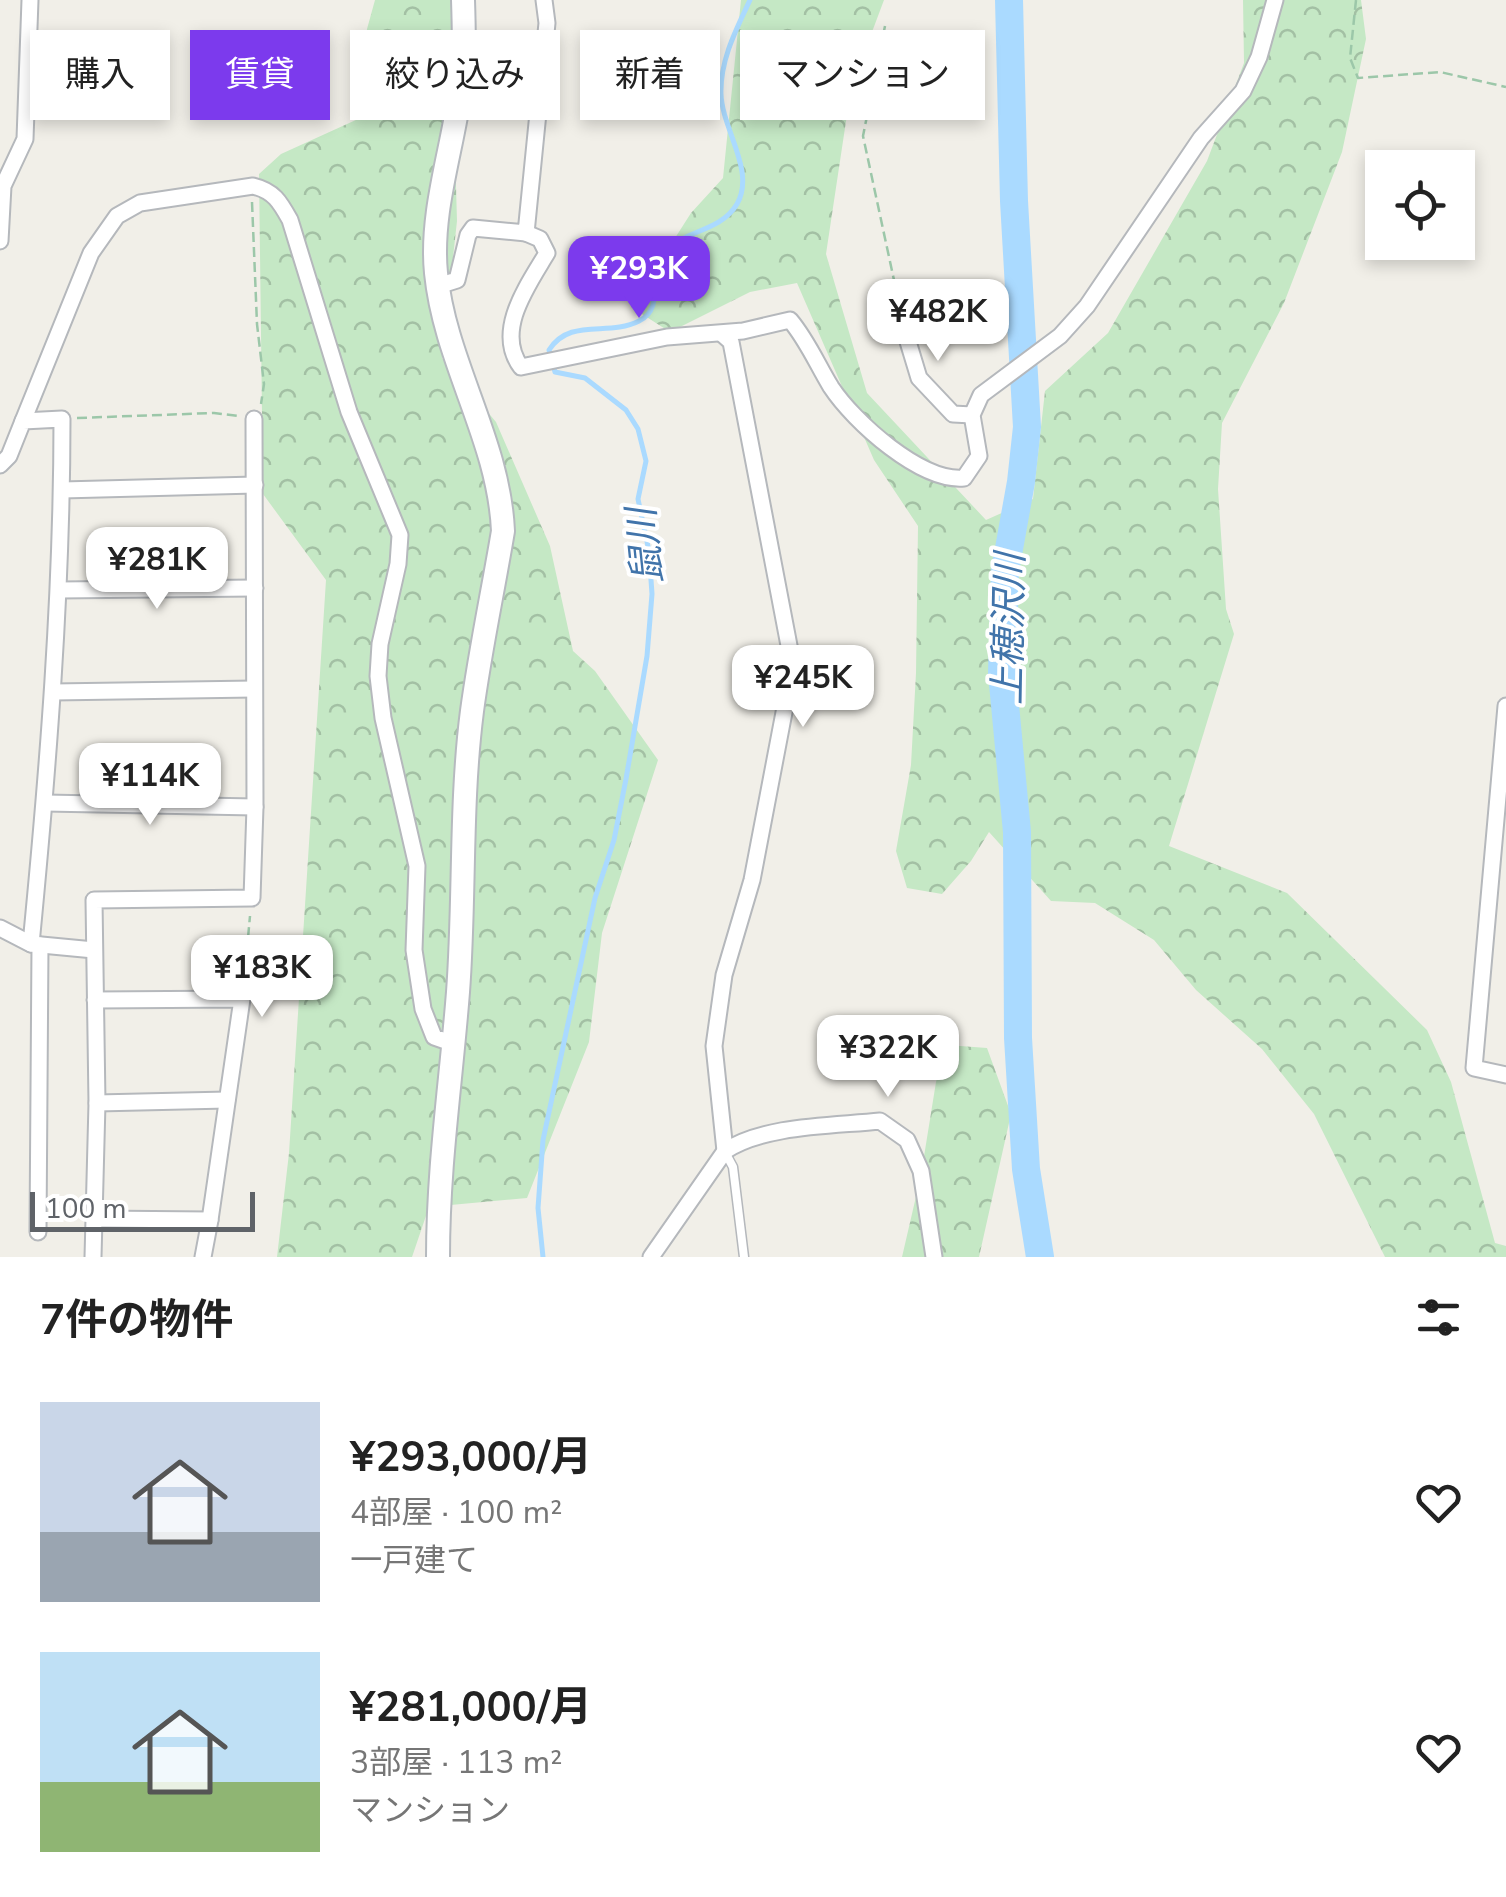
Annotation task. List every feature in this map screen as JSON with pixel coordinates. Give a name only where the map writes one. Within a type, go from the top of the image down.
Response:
[{"type":"street","points":[[0,241],[4,186],[24,139],[30,0]]},
{"type":"street","points":[[438,1257],[440,1152],[454,1044],[464,912],[472,712],[503,531],[489,446],[446,326],[438,286],[436,244],[461,90],[463,0]]},
{"type":"street","points":[[526,232],[547,23],[544,0]]},
{"type":"street","points":[[438,286],[457,280],[473,228],[526,232],[540,238],[546,253],[516,305],[511,331],[515,358],[522,367],[667,337],[722,334],[790,320],[853,414],[933,474],[964,478],[978,456],[972,415],[982,395],[1060,336],[1086,306],[1202,138],[1243,92],[1259,57],[1275,0]]},
{"type":"street","points":[[0,465],[10,456],[91,253],[117,216],[140,203],[253,186],[278,197],[290,220],[349,412],[398,523],[398,564],[380,644],[378,676],[383,718],[416,866],[414,950],[422,1009],[434,1037],[454,1044]]},
{"type":"street","points":[[903,324],[919,378],[953,414],[972,415]]},
{"type":"street","points":[[722,334],[732,342],[791,656],[790,681],[752,880],[724,975],[714,1046],[725,1151]]},
{"type":"street","points":[[23,421],[62,419],[59,590],[36,944],[38,1232]]},
{"type":"street","points":[[93,1257],[97,1104],[94,900],[252,898],[256,807],[254,419]]},
{"type":"street","points":[[62,490],[255,485]]},
{"type":"street","points":[[59,590],[255,588]]},
{"type":"street","points":[[53,692],[254,690]]},
{"type":"street","points":[[1506,706],[1474,1068],[1506,1075]]},
{"type":"street","points":[[44,803],[256,807]]},
{"type":"street","points":[[0,928],[36,944],[94,950]]},
{"type":"street","points":[[95,1000],[242,999],[203,1257]]},
{"type":"street","points":[[97,1104],[227,1100]]},
{"type":"street","points":[[650,1257],[725,1151],[740,1141],[880,1120],[907,1140],[921,1171],[934,1257]]},
{"type":"street","points":[[95,1219],[210,1220]]},
{"type":"lane","points":[[725,1151],[732,1167],[744,1257]]},
{"type":"path","points":[[1356,0],[1350,58],[1358,78],[1440,72],[1506,87]]},
{"type":"path","points":[[885,26],[863,136],[903,324]]},
{"type":"path","points":[[62,419],[214,412],[254,419],[260,412],[264,384],[257,324],[253,186]]},
{"type":"path","points":[[242,999],[252,898]]},
{"type":"green space","points":[[375,0],[453,0],[452,30],[367,29]]},
{"type":"green space","points":[[741,0],[884,0],[873,30],[740,30],[740,120],[846,120],[826,254],[867,393],[986,520],[1033,499],[1045,391],[1108,333],[1207,161],[1244,63],[1243,0],[1361,0],[1366,39],[1342,152],[1284,303],[1222,423],[1218,489],[1226,609],[1234,634],[1169,846],[1287,893],[1427,1030],[1451,1082],[1495,1243],[1506,1246],[1506,1257],[1385,1257],[1314,1114],[1262,1049],[1196,990],[1154,940],[1095,903],[1051,901],[989,832],[971,861],[942,894],[907,888],[896,851],[911,765],[918,526],[874,460],[797,283],[750,292],[670,332],[631,307],[691,213],[723,178]]},
{"type":"green space","points":[[356,120],[454,120],[457,221],[442,358],[496,422],[550,546],[573,651],[595,671],[658,760],[602,933],[589,1042],[527,1198],[429,1207],[412,1257],[277,1257],[289,1153],[326,580],[263,494],[259,174],[281,154]]},
{"type":"green space","points":[[947,1045],[987,1048],[1011,1114],[979,1257],[902,1257],[921,1175],[936,1082]]},
{"type":"waterway","name":"鼠川","points":[[543,1257],[538,1208],[543,1140],[595,898],[614,840],[647,656],[652,594],[649,551],[638,499],[646,461],[638,429],[626,410],[585,378],[555,372],[549,350],[568,334],[615,328],[647,315],[652,308],[662,254],[679,240],[721,221],[737,204],[743,178],[723,107],[721,81],[730,46],[750,0]]},
{"type":"waterway","name":"上穂沢川","points":[[1009,0],[1014,201],[1027,427],[1005,571],[1002,673],[1017,832],[1018,1038],[1026,1169],[1040,1257]]}]
